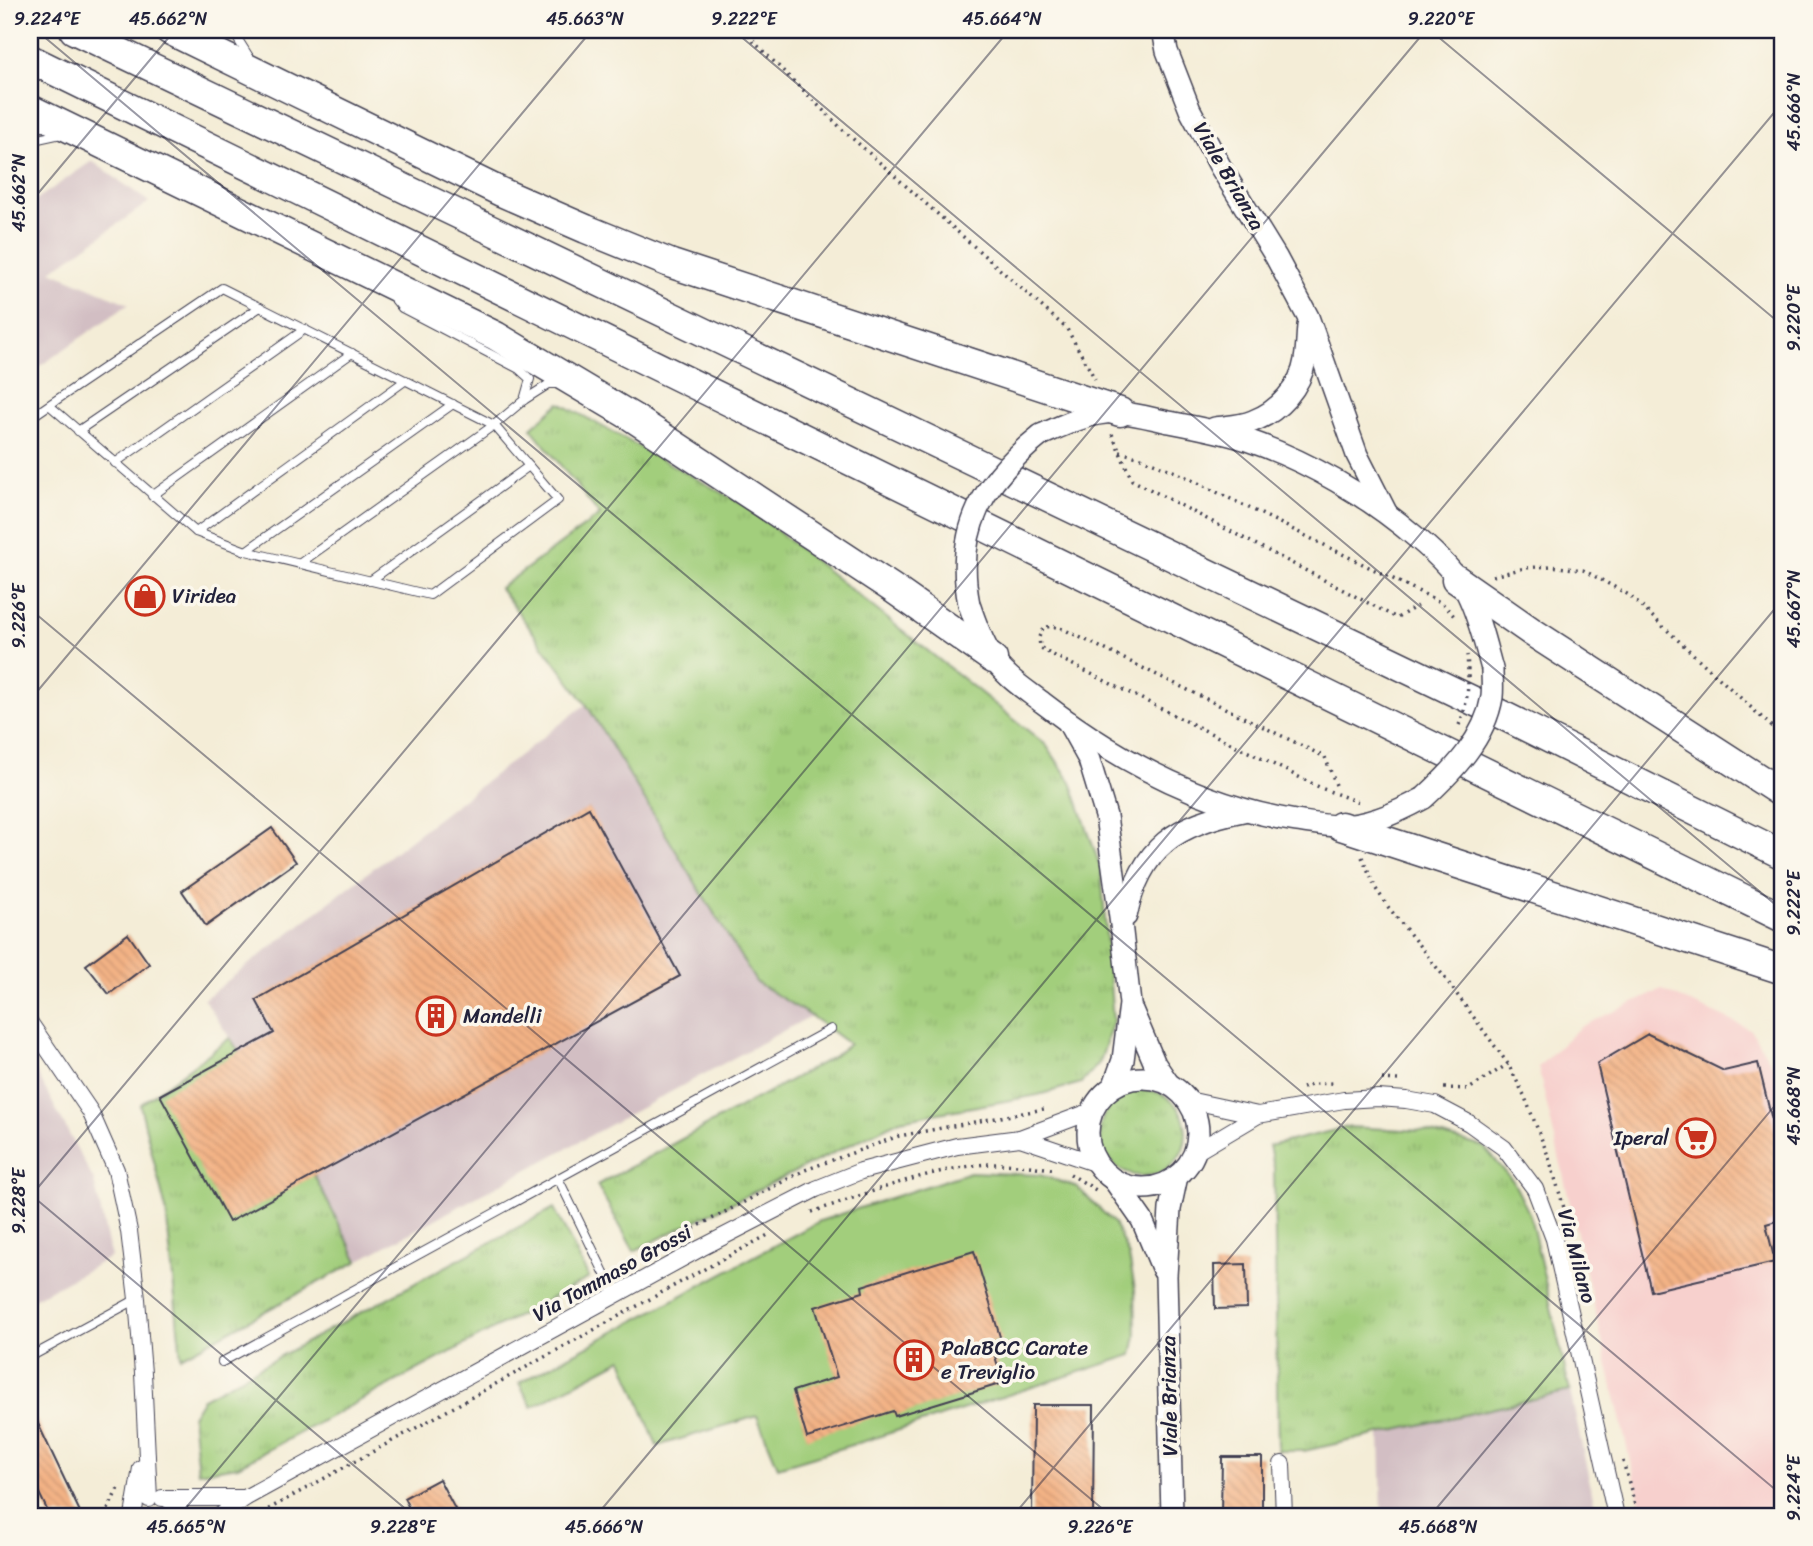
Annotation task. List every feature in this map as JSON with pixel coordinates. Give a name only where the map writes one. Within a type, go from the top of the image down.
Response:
[{"type":"highway","points":[[74,30],[1469,699],[1783,855]]},
{"type":"highway","points":[[169,30],[501,192],[586,229],[672,264],[1116,422]]},
{"type":"highway","points":[[30,59],[1783,918]]},
{"type":"highway","points":[[30,109],[496,336],[632,417],[892,588],[993,659]]},
{"type":"highway","points":[[1456,579],[1532,632],[1783,794]]},
{"type":"highway","points":[[1341,826],[1783,970]]},
{"type":"main road","name":"Viale Brianza","points":[[1163,30],[1167,51],[1190,110],[1308,317],[1357,455],[1388,514]]},
{"type":"main road","points":[[1206,429],[1255,421],[1272,412],[1282,402],[1300,376],[1305,361],[1308,317]]},
{"type":"main road","points":[[1085,417],[1206,429],[1248,440],[1304,464],[1388,514],[1444,564],[1466,593],[1492,669],[1492,698],[1469,751],[1449,775],[1424,798],[1399,812],[1341,826],[1276,817],[1212,799],[1158,776],[1069,723],[1026,690],[993,659],[975,620],[965,584],[966,541],[974,516],[989,488],[1019,452],[1041,435],[1085,417]]},
{"type":"main road","points":[[1069,723],[1089,760],[1106,816],[1122,932],[1130,1004],[1123,1060],[1114,1085]]},
{"type":"main road","points":[[1122,932],[1130,894],[1152,854],[1192,824],[1247,810]]},
{"type":"main road","points":[[1130,1004],[1155,1064],[1168,1083]]},
{"type":"main road","points":[[1155,1078],[1168,1083],[1188,1100],[1196,1117],[1198,1135],[1194,1153],[1187,1166],[1178,1176],[1163,1184],[1146,1188],[1107,1186],[1105,1173],[1097,1164],[1088,1138],[1092,1111],[1101,1096],[1127,1079],[1155,1078]]},
{"type":"main road","name":"Viale Brianza","points":[[1171,1516],[1166,1276],[1170,1209],[1178,1176]]},
{"type":"main road","name":"Viale Brianza","points":[[1107,1186],[1142,1220],[1166,1276]]},
{"type":"street","points":[[30,1023],[90,1111],[116,1170],[129,1231],[143,1373],[149,1499],[134,1516]]},
{"type":"street","name":"Via Milano","points":[[1194,1153],[1258,1115],[1344,1100],[1378,1098],[1435,1105],[1469,1123],[1504,1148],[1535,1189],[1554,1239],[1616,1516]]},
{"type":"street","name":"Via Milano","points":[[1188,1100],[1258,1115]]},
{"type":"street","name":"Via Tommaso Grossi","points":[[220,1516],[245,1498],[701,1248],[805,1195],[862,1171],[957,1146],[1020,1138],[1092,1111]]},
{"type":"street","name":"Via Tommaso Grossi","points":[[1020,1138],[1097,1164]]},
{"type":"street","points":[[134,1516],[145,1438]]},
{"type":"street","points":[[1282,1464],[1284,1516]]},
{"type":"street","points":[[166,1498],[178,1508],[180,1516]]},
{"type":"street","points":[[149,1499],[245,1498]]},
{"type":"lane","points":[[232,30],[260,74]]},
{"type":"lane","points":[[30,137],[38,139],[75,131]]},
{"type":"lane","points":[[376,277],[402,308],[519,369],[530,379],[524,400]]},
{"type":"lane","points":[[30,418],[49,405],[222,288],[494,425],[558,500],[430,595],[246,551],[196,532],[49,405]]},
{"type":"lane","points":[[78,431],[260,307]]},
{"type":"lane","points":[[115,463],[304,329]]},
{"type":"lane","points":[[152,496],[352,353]]},
{"type":"lane","points":[[196,532],[406,380]]},
{"type":"lane","points":[[299,564],[494,425],[524,400],[549,384],[578,384]]},
{"type":"lane","points":[[246,551],[453,404]]},
{"type":"lane","points":[[370,581],[529,466]]},
{"type":"lane","points":[[222,1362],[831,1029]]},
{"type":"lane","points":[[558,1178],[615,1295]]},
{"type":"lane","points":[[30,1357],[137,1299]]},
{"type":"path","points":[[744,30],[843,130],[1067,329],[1100,387]]},
{"type":"path","points":[[1116,422],[1120,452],[1132,480],[1397,618],[1418,606]]},
{"type":"path","points":[[1120,452],[1178,473],[1442,603],[1459,625]]},
{"type":"path","points":[[1487,578],[1525,568],[1550,566],[1583,570],[1604,581],[1629,595],[1783,737]]},
{"type":"path","points":[[1336,785],[1325,757],[1063,629],[1052,626],[1042,628],[1038,637],[1040,647],[1047,652],[1321,788],[1358,802],[1370,799]]},
{"type":"path","points":[[1454,735],[1465,711],[1469,684],[1465,644]]},
{"type":"path","points":[[811,1213],[909,1179],[979,1164],[1056,1169]]},
{"type":"path","points":[[1065,1172],[1107,1186]]},
{"type":"path","points":[[256,1516],[777,1231]]},
{"type":"shaded area","points":[[92,161],[149,202],[51,271],[129,304],[30,373],[30,204]]},
{"type":"shaded area","points":[[586,704],[756,982],[811,1016],[358,1261],[292,1132],[204,999]]},
{"type":"shaded area","points":[[1662,990],[1750,1029],[1783,1082],[1783,1343],[1771,1349],[1783,1383],[1783,1516],[1643,1516],[1538,1067],[1580,1027]]},
{"type":"shaded area","points":[[30,1060],[94,1181],[111,1257],[30,1301]]},
{"type":"shaded area","points":[[1570,1391],[1597,1516],[1382,1516],[1380,1434]]},
{"type":"green space","points":[[560,403],[746,506],[1046,745],[1071,782],[1101,869],[1113,1021],[1100,1062],[1081,1083],[1038,1095],[900,1120],[634,1251],[597,1185],[833,1057],[849,1044],[811,1016],[756,982],[586,704],[500,588],[600,515],[531,428]]},
{"type":"green space","points":[[230,1038],[292,1132],[358,1261],[181,1357],[166,1210],[140,1105]]},
{"type":"green space","points":[[1143,1090],[1167,1097],[1179,1109],[1186,1133],[1179,1157],[1167,1169],[1143,1176],[1119,1169],[1107,1157],[1100,1133],[1107,1109],[1119,1097]]},
{"type":"green space","points":[[1348,1127],[1424,1131],[1484,1147],[1513,1181],[1530,1215],[1570,1391],[1304,1451],[1278,1451],[1274,1167],[1269,1146]]},
{"type":"green space","points":[[970,1172],[1040,1175],[1077,1187],[1114,1223],[1129,1256],[1135,1289],[1136,1336],[1132,1355],[778,1467],[757,1416],[657,1446],[622,1359],[532,1407],[519,1383],[820,1221]]},
{"type":"green space","points":[[554,1208],[589,1278],[238,1466],[198,1472],[192,1416],[203,1398]]},
{"type":"building","name":"Mandelli","points":[[589,808],[680,976],[229,1222],[160,1095],[274,1033],[256,1000]]},
{"type":"building","points":[[272,828],[296,862],[206,926],[182,891]]},
{"type":"building","points":[[128,934],[149,964],[109,994],[86,965]]},
{"type":"building","name":"Iperal","points":[[1648,1034],[1724,1071],[1758,1063],[1783,1165],[1783,1219],[1766,1224],[1775,1262],[1651,1291],[1597,1064]]},
{"type":"building","name":"PalaBCC Carate e Treviglio","points":[[974,1251],[1001,1340],[991,1343],[1003,1383],[895,1416],[893,1411],[807,1438],[793,1391],[837,1377],[815,1307],[863,1292],[862,1286]]},
{"type":"building","points":[[1246,1264],[1247,1308],[1215,1309],[1214,1265]]},
{"type":"building","points":[[1033,1405],[1094,1405],[1093,1516],[1032,1516]]},
{"type":"building","points":[[30,1407],[82,1516],[50,1516],[30,1474]]},
{"type":"building","points":[[1222,1457],[1262,1457],[1262,1516],[1221,1516]]},
{"type":"building","points":[[439,1479],[455,1509],[443,1516],[413,1516],[404,1498]]},
{"type":"place","name":"Viridea","points":[[145,596]]},
{"type":"place","name":"Mandelli","points":[[436,1016]]},
{"type":"place","name":"Iperal","points":[[1696,1138]]},
{"type":"place","name":"PalaBCC Carate e Treviglio","points":[[914,1360]]}]
